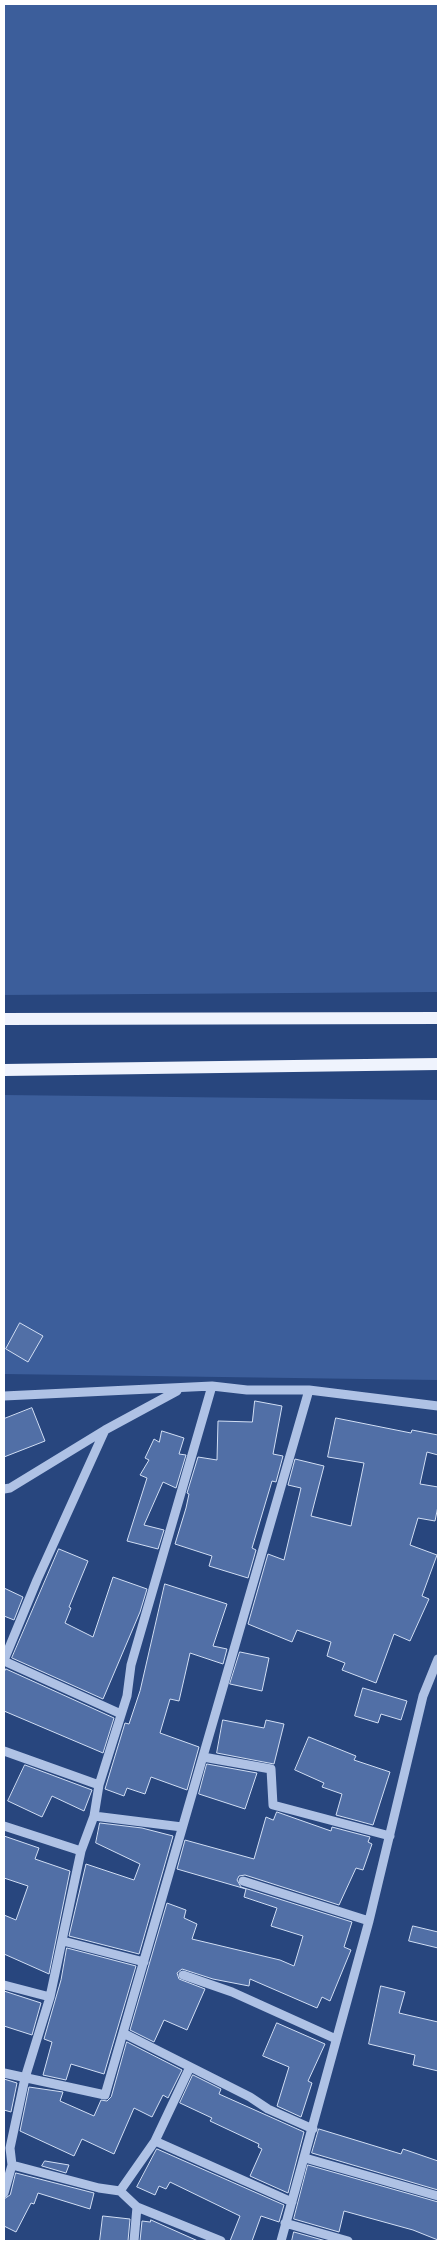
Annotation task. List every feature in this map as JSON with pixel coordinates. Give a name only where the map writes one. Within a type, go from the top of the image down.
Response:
[{"type":"main road","points":[[4,1019],[438,1018]]},
{"type":"main road","points":[[4,1070],[438,1064]]},
{"type":"street","points":[[4,2193],[12,2165],[7,2148],[25,2078],[50,1997],[81,1851],[94,1816],[99,1785],[126,1696],[131,1665],[212,1386]]},
{"type":"street","points":[[4,1396],[180,1390],[212,1386],[247,1390],[309,1390],[438,1406]]},
{"type":"street","points":[[4,1489],[10,1488],[105,1430],[180,1390]]},
{"type":"street","points":[[4,2073],[105,2095],[309,1390]]},
{"type":"street","points":[[105,1430],[37,1580],[4,1661],[121,1714]]},
{"type":"street","points":[[281,2241],[369,1921],[423,1696],[438,1658]]},
{"type":"street","points":[[4,1751],[99,1785]]},
{"type":"street","points":[[203,1757],[271,1769],[274,1806],[390,1836]]},
{"type":"street","points":[[94,1816],[182,1827]]},
{"type":"street","points":[[4,1826],[81,1851]]},
{"type":"street","points":[[243,1881],[369,1921]]},
{"type":"street","points":[[63,1940],[144,1962]]},
{"type":"street","points":[[183,1975],[232,1992],[336,2039]]},
{"type":"street","points":[[4,1985],[50,1997]]},
{"type":"street","points":[[123,2033],[250,2097],[268,2109],[313,2129]]},
{"type":"street","points":[[120,2191],[155,2141],[190,2067]]},
{"type":"street","points":[[155,2141],[292,2202]]},
{"type":"street","points":[[304,2158],[438,2196]]},
{"type":"street","points":[[12,2165],[99,2188],[120,2191],[137,2207],[221,2241]]},
{"type":"street","points":[[134,2241],[137,2207]]},
{"type":"street","points":[[285,2223],[348,2241]]},
{"type":"shaded area","points":[[4,4],[438,4],[438,992],[4,995]]},
{"type":"shaded area","points":[[4,1095],[438,1100],[438,1380],[4,1374]]},
{"type":"building","points":[[20,1323],[43,1336],[28,1362],[6,1349]]},
{"type":"building","points":[[255,1401],[282,1406],[273,1454],[283,1456],[276,1482],[272,1481],[252,1548],[256,1550],[248,1578],[209,1566],[212,1556],[175,1544],[198,1457],[217,1460],[218,1421],[252,1422]]},
{"type":"building","points":[[32,1408],[45,1441],[4,1457],[4,1419]]},
{"type":"building","points":[[336,1418],[411,1433],[412,1430],[438,1435],[438,1455],[427,1452],[420,1484],[438,1487],[438,1506],[435,1521],[418,1518],[410,1545],[437,1555],[422,1596],[429,1599],[410,1641],[394,1634],[376,1683],[342,1670],[345,1663],[327,1656],[331,1642],[297,1630],[292,1642],[248,1624],[268,1554],[284,1560],[301,1488],[288,1485],[295,1459],[324,1466],[311,1516],[351,1526],[364,1463],[328,1457]]},
{"type":"building","points":[[162,1431],[184,1438],[179,1454],[186,1455],[176,1488],[163,1482],[144,1525],[164,1530],[158,1549],[127,1541],[147,1478],[140,1475],[149,1460],[145,1458],[154,1439],[159,1442]]},
{"type":"building","points":[[59,1549],[88,1561],[69,1607],[71,1608],[65,1623],[93,1637],[113,1577],[147,1589],[140,1612],[103,1699],[12,1658]]},
{"type":"building","points":[[165,1584],[227,1604],[213,1646],[227,1649],[223,1664],[190,1653],[179,1701],[170,1699],[160,1733],[199,1747],[187,1790],[151,1777],[145,1794],[127,1788],[124,1796],[105,1789],[125,1723],[129,1724],[140,1691]]},
{"type":"building","points":[[4,1588],[23,1597],[14,1620],[4,1616]]},
{"type":"building","points":[[240,1652],[269,1658],[262,1691],[230,1684]]},
{"type":"building","points":[[6,1669],[114,1718],[103,1753],[4,1711],[4,1673]]},
{"type":"building","points":[[363,1688],[407,1701],[401,1720],[381,1714],[378,1723],[355,1716]]},
{"type":"building","points":[[223,1720],[264,1728],[266,1720],[284,1724],[274,1764],[217,1753]]},
{"type":"building","points":[[309,1737],[356,1756],[354,1760],[390,1772],[373,1825],[336,1815],[342,1794],[322,1787],[324,1783],[295,1770]]},
{"type":"building","points":[[207,1764],[257,1773],[245,1809],[199,1794]]},
{"type":"building","points":[[25,1765],[92,1790],[84,1811],[52,1796],[42,1817],[8,1801]]},
{"type":"building","points":[[277,1812],[331,1831],[332,1827],[370,1837],[368,1842],[372,1844],[363,1870],[356,1868],[339,1905],[245,1875],[239,1876],[237,1880],[241,1887],[352,1922],[344,1947],[351,1950],[330,2001],[322,1997],[317,2008],[250,1979],[249,1986],[213,1979],[182,1969],[177,1973],[179,1979],[205,1989],[187,2030],[164,2020],[154,2042],[130,2030],[167,1903],[186,1910],[184,1918],[197,1924],[192,1939],[280,1960],[294,1966],[303,1936],[271,1926],[277,1908],[244,1897],[246,1889],[177,1869],[185,1840],[254,1859],[266,1817],[273,1820]]},
{"type":"building","points":[[100,1823],[142,1828],[173,1836],[139,1954],[69,1936],[86,1864],[134,1880],[140,1864],[96,1843]]},
{"type":"building","points":[[4,1836],[39,1848],[35,1859],[70,1871],[49,1974],[4,1954],[4,1915],[16,1920],[28,1886],[4,1878]]},
{"type":"building","points":[[413,1926],[438,1932],[438,1948],[409,1941]]},
{"type":"building","points":[[67,1948],[136,1966],[104,2074],[71,2064],[66,2080],[43,2075],[52,2042],[44,2039],[61,1980]]},
{"type":"building","points":[[381,1986],[405,1992],[399,2013],[438,2022],[438,2071],[413,2065],[415,2055],[369,2044]]},
{"type":"building","points":[[4,1991],[41,2003],[32,2035],[4,2026]]},
{"type":"building","points":[[277,2023],[325,2044],[308,2081],[312,2083],[301,2117],[277,2106],[289,2067],[263,2056]]},
{"type":"building","points":[[127,2042],[182,2070],[168,2098],[163,2095],[152,2117],[134,2108],[114,2154],[82,2139],[74,2156],[20,2131],[29,2087],[63,2092],[60,2101],[94,2116],[101,2100],[107,2101],[111,2097]]},
{"type":"building","points":[[193,2075],[221,2089],[219,2094],[304,2132],[288,2193],[250,2176],[262,2149],[258,2147],[259,2144],[210,2121],[212,2118],[180,2103]]},
{"type":"building","points":[[4,2079],[17,2083],[11,2112],[4,2110]]},
{"type":"building","points":[[319,2129],[401,2154],[403,2149],[438,2161],[438,2190],[312,2153]]},
{"type":"building","points":[[157,2149],[284,2205],[279,2222],[261,2216],[252,2241],[230,2241],[240,2216],[170,2182],[166,2189],[159,2186],[155,2195],[137,2187]]},
{"type":"building","points":[[45,2161],[69,2165],[66,2173],[42,2166]]},
{"type":"building","points":[[308,2165],[438,2202],[438,2240],[413,2230],[344,2211],[339,2232],[294,2219]]},
{"type":"building","points":[[16,2173],[94,2193],[90,2209],[38,2193],[34,2204],[31,2203],[16,2232],[4,2226],[4,2199],[10,2195]]},
{"type":"building","points":[[103,2216],[130,2219],[128,2241],[100,2241]]},
{"type":"building","points":[[151,2220],[198,2241],[140,2241],[142,2221],[150,2222]]},
{"type":"building","points":[[294,2232],[326,2241],[292,2241]]}]
